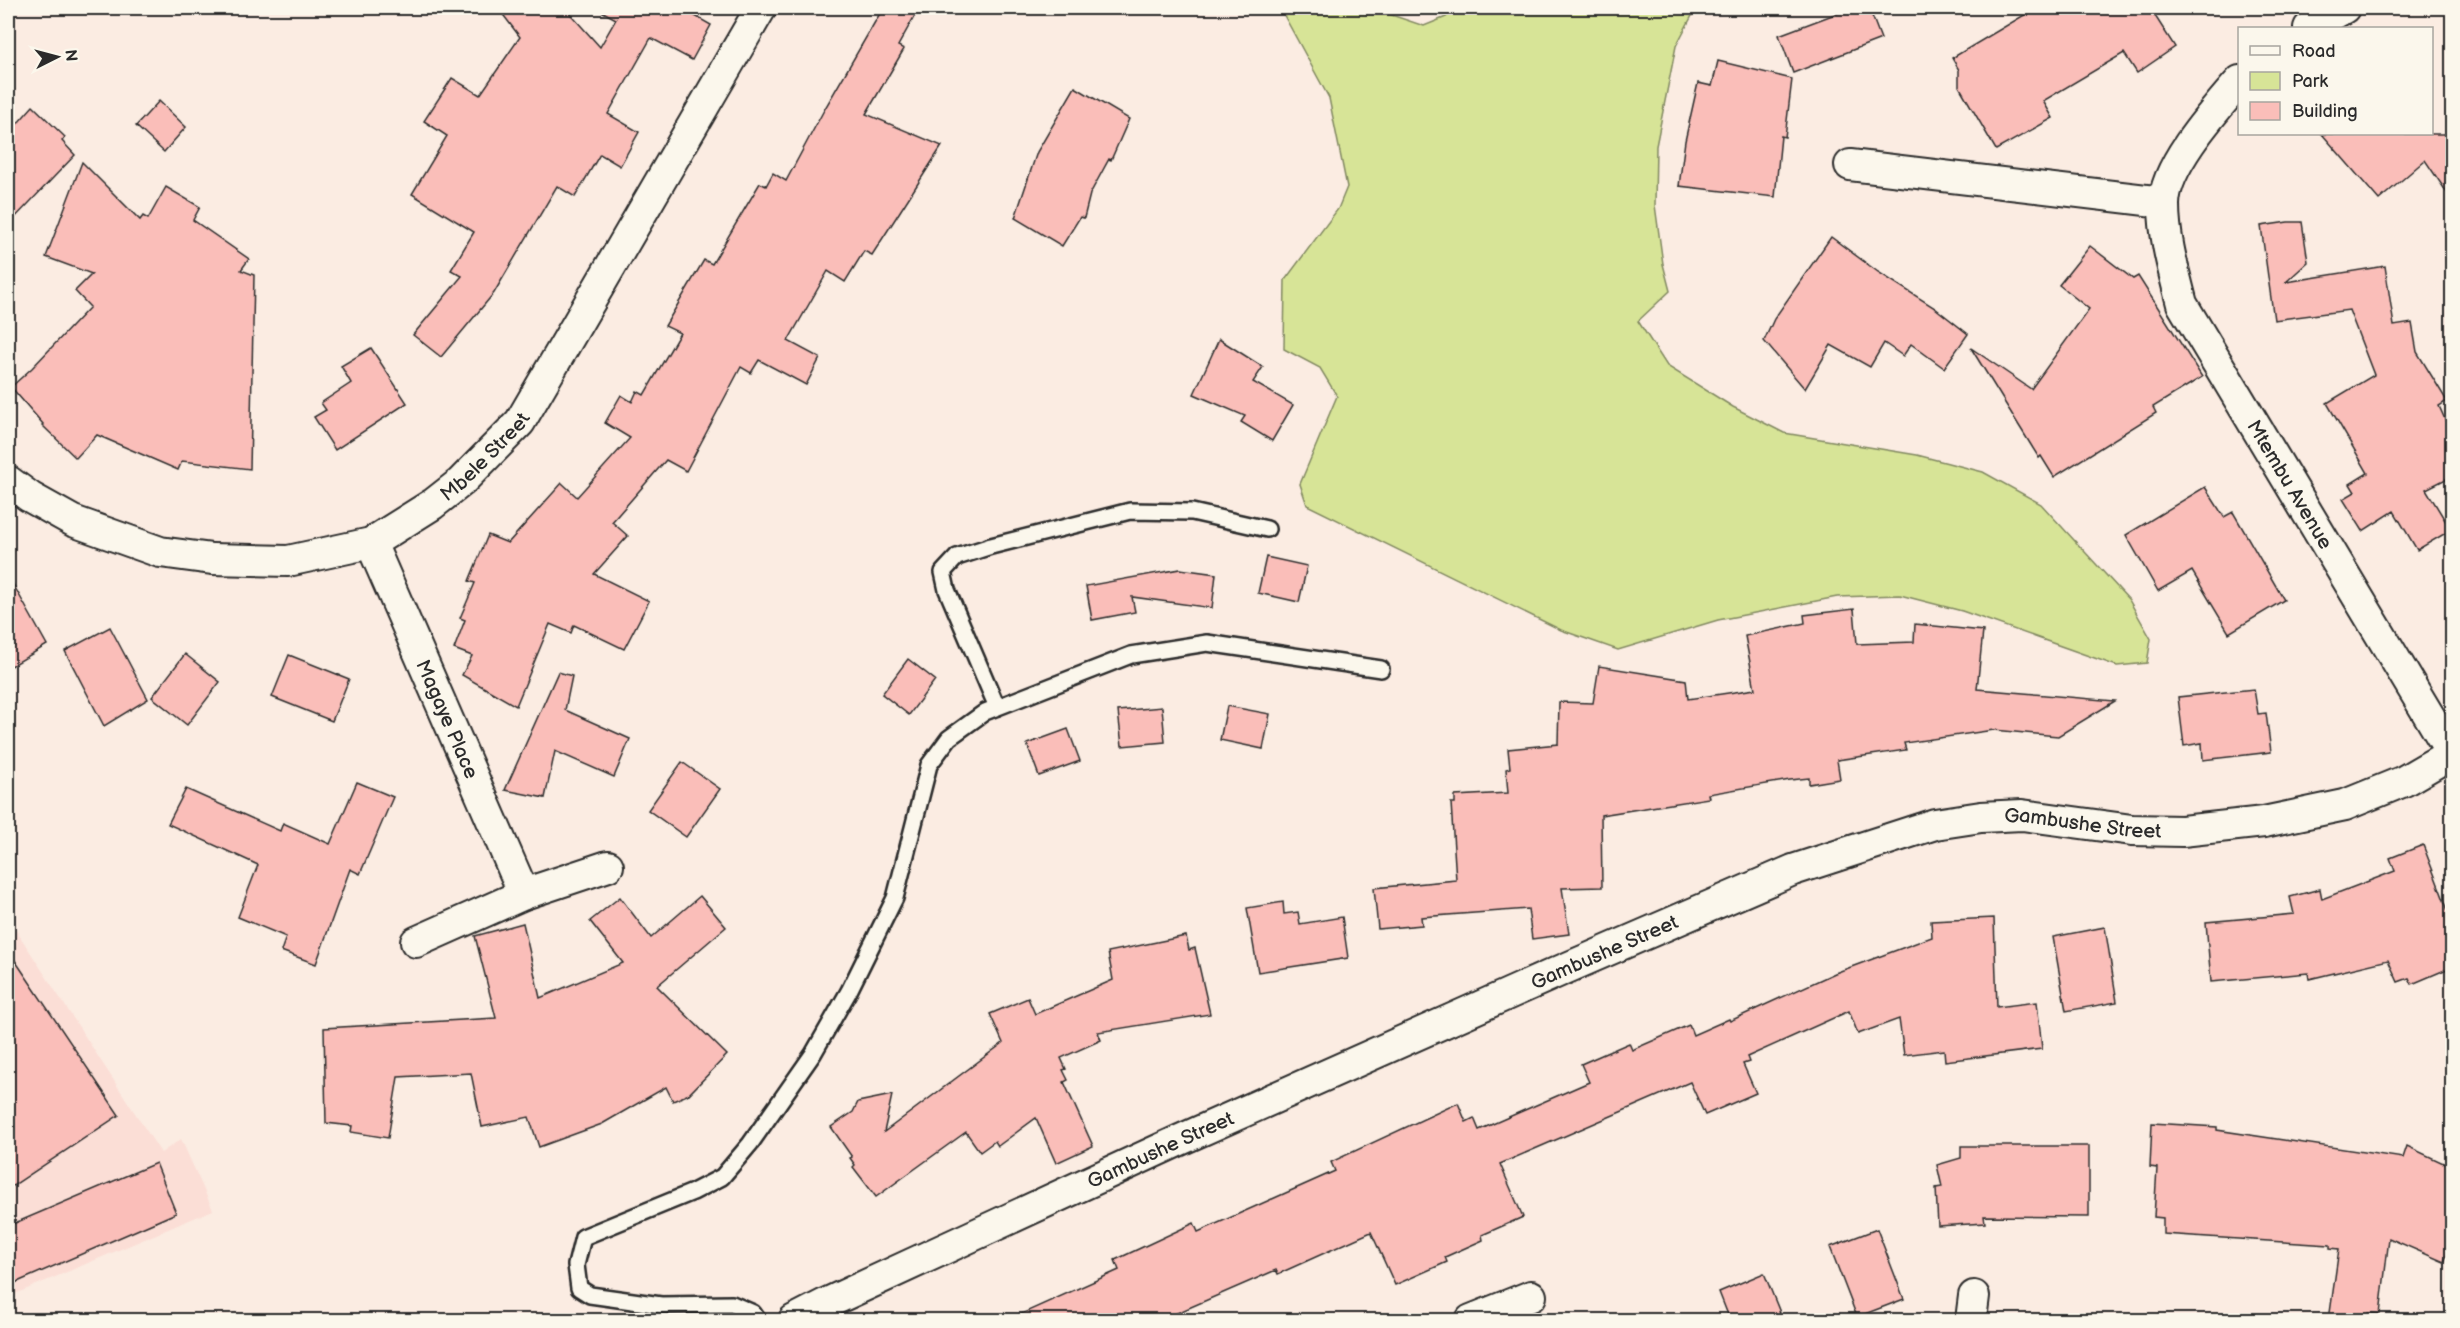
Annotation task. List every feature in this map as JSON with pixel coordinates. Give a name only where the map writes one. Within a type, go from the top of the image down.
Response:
[{"type":"street","name":"Mbele Street","points":[[8,481],[30,498],[73,521],[160,552],[212,559],[288,561],[371,543],[433,504],[461,482],[520,422],[760,8]]},
{"type":"street","points":[[2311,27],[2344,8]]},
{"type":"street","name":"Mtembu Avenue","points":[[2238,83],[2205,122],[2175,166],[2163,202],[2168,248],[2182,304],[2452,754]]},
{"type":"street","points":[[1850,165],[2163,202]]},
{"type":"street","name":"Magaye Place","points":[[371,543],[524,894]]},
{"type":"street","name":"Gambushe Street","points":[[794,1320],[1180,1140],[1560,970],[1793,870],[1935,824],[1981,817],[2022,815],[2132,830],[2182,831],[2264,822],[2345,805],[2404,781],[2452,754]]},
{"type":"street","points":[[416,942],[524,894],[608,866]]},
{"type":"street","points":[[1470,1320],[1531,1296]]},
{"type":"lane","points":[[997,707],[947,590],[943,572],[957,557],[991,546],[1130,511],[1192,512],[1267,529]]},
{"type":"lane","points":[[758,1320],[753,1313],[732,1304],[661,1305],[590,1295],[579,1288],[576,1265],[583,1237],[693,1192],[722,1177],[750,1144],[813,1054],[849,991],[895,898],[929,765],[949,738],[985,712],[1131,655],[1207,643],[1381,669]]},
{"type":"shaded area","points":[[8,918],[161,1153],[181,1139],[213,1210],[8,1297]]},
{"type":"green space","points":[[1280,8],[1371,8],[1424,26],[1446,17],[1456,8],[1696,8],[1676,46],[1656,146],[1655,205],[1663,264],[1670,291],[1638,321],[1667,366],[1733,407],[1784,433],[1917,455],[1983,472],[2041,504],[2129,600],[2151,639],[2147,663],[2117,666],[1962,611],[1900,595],[1837,597],[1718,620],[1618,650],[1561,630],[1307,505],[1300,484],[1337,396],[1320,368],[1284,349],[1285,280],[1338,209],[1347,187],[1329,98]]},
{"type":"building","points":[[498,8],[565,8],[600,47],[616,19],[596,8],[681,8],[711,25],[692,60],[651,38],[608,114],[639,132],[620,166],[600,154],[575,197],[557,186],[494,293],[441,357],[413,335],[462,276],[451,270],[474,232],[412,194],[447,136],[424,121],[452,78],[480,95],[520,37]]},
{"type":"building","points":[[883,8],[919,8],[898,46],[904,49],[866,114],[942,146],[872,255],[864,251],[845,282],[828,271],[788,341],[820,358],[806,385],[759,360],[751,373],[741,367],[686,471],[666,460],[612,522],[628,536],[594,574],[649,601],[624,649],[574,625],[571,633],[550,624],[516,706],[462,675],[472,656],[454,649],[465,620],[460,618],[475,583],[469,581],[488,535],[508,543],[562,483],[577,497],[630,438],[605,423],[621,395],[632,402],[637,391],[644,395],[680,333],[665,326],[704,260],[712,264],[760,183],[766,186],[773,173],[786,181]]},
{"type":"building","points":[[1851,8],[1869,8],[1881,39],[1793,73],[1779,35]]},
{"type":"building","points":[[2036,8],[2150,8],[2175,47],[2137,73],[2124,53],[2043,101],[2053,118],[1996,150],[1959,86],[1959,70],[1952,58]]},
{"type":"building","points":[[1718,61],[1792,79],[1785,137],[1781,136],[1775,197],[1679,186],[1685,141],[1698,83],[1712,86]]},
{"type":"building","points":[[1075,87],[1129,119],[1111,160],[1109,159],[1090,194],[1084,218],[1080,217],[1062,246],[1015,218],[1037,152]]},
{"type":"building","points":[[159,101],[186,127],[164,152],[136,126]]},
{"type":"building","points":[[33,106],[65,137],[62,141],[75,155],[8,225],[8,134]]},
{"type":"building","points":[[2452,134],[2452,200],[2425,160],[2379,200],[2323,135]]},
{"type":"building","points":[[82,162],[140,220],[143,216],[148,219],[166,187],[200,207],[193,220],[249,259],[241,270],[254,275],[250,469],[182,461],[178,470],[97,435],[76,458],[42,425],[11,387],[90,307],[75,291],[92,274],[46,257]]},
{"type":"building","points":[[2302,222],[2308,262],[2286,282],[2385,266],[2394,326],[2412,323],[2417,352],[2447,401],[2439,406],[2452,435],[2452,476],[2426,489],[2451,530],[2417,550],[2394,511],[2363,531],[2343,499],[2355,492],[2350,484],[2368,473],[2327,403],[2374,375],[2349,310],[2274,320],[2261,226]]},
{"type":"building","points":[[1831,237],[1878,272],[1935,308],[1968,334],[1944,368],[1911,344],[1903,356],[1884,343],[1870,367],[1831,345],[1805,389],[1764,341],[1774,319]]},
{"type":"building","points":[[2090,246],[2133,279],[2138,276],[2202,377],[2153,407],[2156,413],[2054,477],[2041,456],[2039,458],[1971,348],[2031,389],[2089,309],[2059,285]]},
{"type":"building","points":[[1219,339],[1263,367],[1253,382],[1293,405],[1272,441],[1241,422],[1245,416],[1194,394]]},
{"type":"building","points":[[371,348],[407,403],[335,450],[314,417],[326,410],[321,403],[351,383],[341,366]]},
{"type":"building","points":[[2205,487],[2224,517],[2233,512],[2284,600],[2229,633],[2192,571],[2158,591],[2126,535]]},
{"type":"building","points":[[1266,557],[1307,566],[1299,602],[1258,593]]},
{"type":"building","points":[[1180,569],[1216,574],[1212,608],[1132,597],[1135,612],[1092,620],[1086,586]]},
{"type":"building","points":[[8,575],[47,645],[8,668]]},
{"type":"building","points":[[1854,609],[1857,644],[1914,642],[1915,624],[1983,631],[1977,689],[2115,701],[2058,736],[1994,730],[1904,743],[1906,750],[1837,760],[1840,779],[1809,784],[1809,778],[1790,780],[1708,794],[1709,798],[1601,815],[1602,887],[1562,888],[1569,934],[1532,939],[1528,909],[1421,917],[1422,925],[1378,929],[1374,888],[1456,880],[1451,803],[1455,803],[1455,796],[1508,793],[1506,769],[1510,768],[1508,749],[1558,744],[1559,702],[1593,703],[1599,666],[1686,680],[1688,699],[1755,689],[1745,636],[1805,623],[1804,615]]},
{"type":"building","points":[[110,627],[148,699],[104,726],[65,651]]},
{"type":"building","points":[[185,654],[220,682],[187,725],[152,697]]},
{"type":"building","points":[[289,655],[349,679],[332,721],[272,697]]},
{"type":"building","points":[[908,659],[935,680],[909,715],[882,694]]},
{"type":"building","points":[[558,672],[572,676],[565,710],[630,739],[614,777],[555,751],[545,798],[505,790]]},
{"type":"building","points":[[2254,689],[2258,714],[2266,713],[2271,752],[2203,760],[2202,743],[2184,746],[2178,697]]},
{"type":"building","points":[[1227,706],[1270,714],[1263,749],[1220,740]]},
{"type":"building","points":[[1162,707],[1165,742],[1122,746],[1118,711]]},
{"type":"building","points":[[1068,729],[1080,761],[1039,776],[1027,744]]},
{"type":"building","points":[[682,762],[720,789],[686,837],[648,810]]},
{"type":"building","points":[[357,782],[393,797],[360,874],[350,869],[316,964],[281,951],[286,937],[238,917],[258,865],[168,824],[186,789],[280,831],[283,823],[330,844]]},
{"type":"building","points":[[2423,845],[2452,921],[2452,967],[2412,984],[2409,978],[2398,982],[2388,960],[2309,979],[2308,973],[2211,982],[2206,922],[2294,914],[2290,897],[2320,889],[2322,899],[2395,871],[2390,858]]},
{"type":"building","points":[[700,896],[726,927],[657,986],[727,1055],[689,1094],[673,1101],[666,1087],[602,1124],[539,1147],[529,1117],[482,1127],[471,1073],[398,1077],[388,1138],[351,1132],[352,1126],[326,1123],[324,1028],[496,1018],[475,936],[523,923],[540,998],[623,963],[590,921],[620,897],[651,938]]},
{"type":"building","points":[[1283,902],[1284,914],[1298,912],[1300,924],[1342,917],[1348,958],[1258,972],[1247,908]]},
{"type":"building","points":[[1994,918],[1997,1007],[2037,1002],[2042,1049],[1945,1061],[1944,1050],[1904,1055],[1899,1019],[1858,1034],[1849,1011],[1747,1057],[1749,1062],[1743,1064],[1756,1093],[1705,1115],[1690,1082],[1500,1164],[1523,1217],[1482,1235],[1483,1240],[1445,1257],[1447,1262],[1395,1285],[1371,1232],[1278,1274],[1276,1270],[1161,1320],[1008,1320],[1119,1270],[1115,1260],[1194,1223],[1198,1232],[1335,1171],[1331,1162],[1458,1103],[1466,1122],[1474,1118],[1479,1130],[1589,1082],[1581,1064],[1629,1043],[1632,1050],[1689,1025],[1693,1035],[1729,1019],[1730,1021],[1835,973],[1932,937],[1931,921]]},
{"type":"building","points":[[2105,927],[2117,1002],[2066,1011],[2053,937]]},
{"type":"building","points":[[1186,936],[1189,950],[1195,948],[1210,1014],[1098,1032],[1101,1040],[1061,1058],[1068,1080],[1064,1082],[1093,1146],[1056,1163],[1036,1118],[998,1146],[995,1141],[980,1152],[966,1132],[876,1197],[853,1167],[855,1165],[850,1158],[852,1157],[831,1127],[853,1112],[858,1102],[892,1095],[884,1132],[1003,1043],[990,1014],[1028,998],[1035,1014],[1113,980],[1108,952]]},
{"type":"building","points":[[8,950],[119,1115],[8,1189]]},
{"type":"building","points":[[2152,1123],[2217,1127],[2217,1130],[2403,1158],[2407,1146],[2452,1167],[2452,1242],[2444,1262],[2389,1238],[2380,1314],[2369,1313],[2368,1320],[2329,1320],[2339,1249],[2330,1248],[2330,1245],[2163,1234],[2163,1218],[2154,1217],[2157,1168],[2150,1167]]},
{"type":"building","points":[[1961,1146],[2089,1146],[2089,1217],[1984,1216],[1985,1223],[1938,1226],[1936,1188],[1942,1187],[1937,1165],[1961,1158]]},
{"type":"building","points":[[156,1163],[176,1213],[8,1286],[8,1226]]},
{"type":"building","points":[[1877,1229],[1904,1299],[1857,1317],[1830,1247]]},
{"type":"building","points":[[1764,1273],[1783,1320],[1730,1320],[1719,1292]]}]
